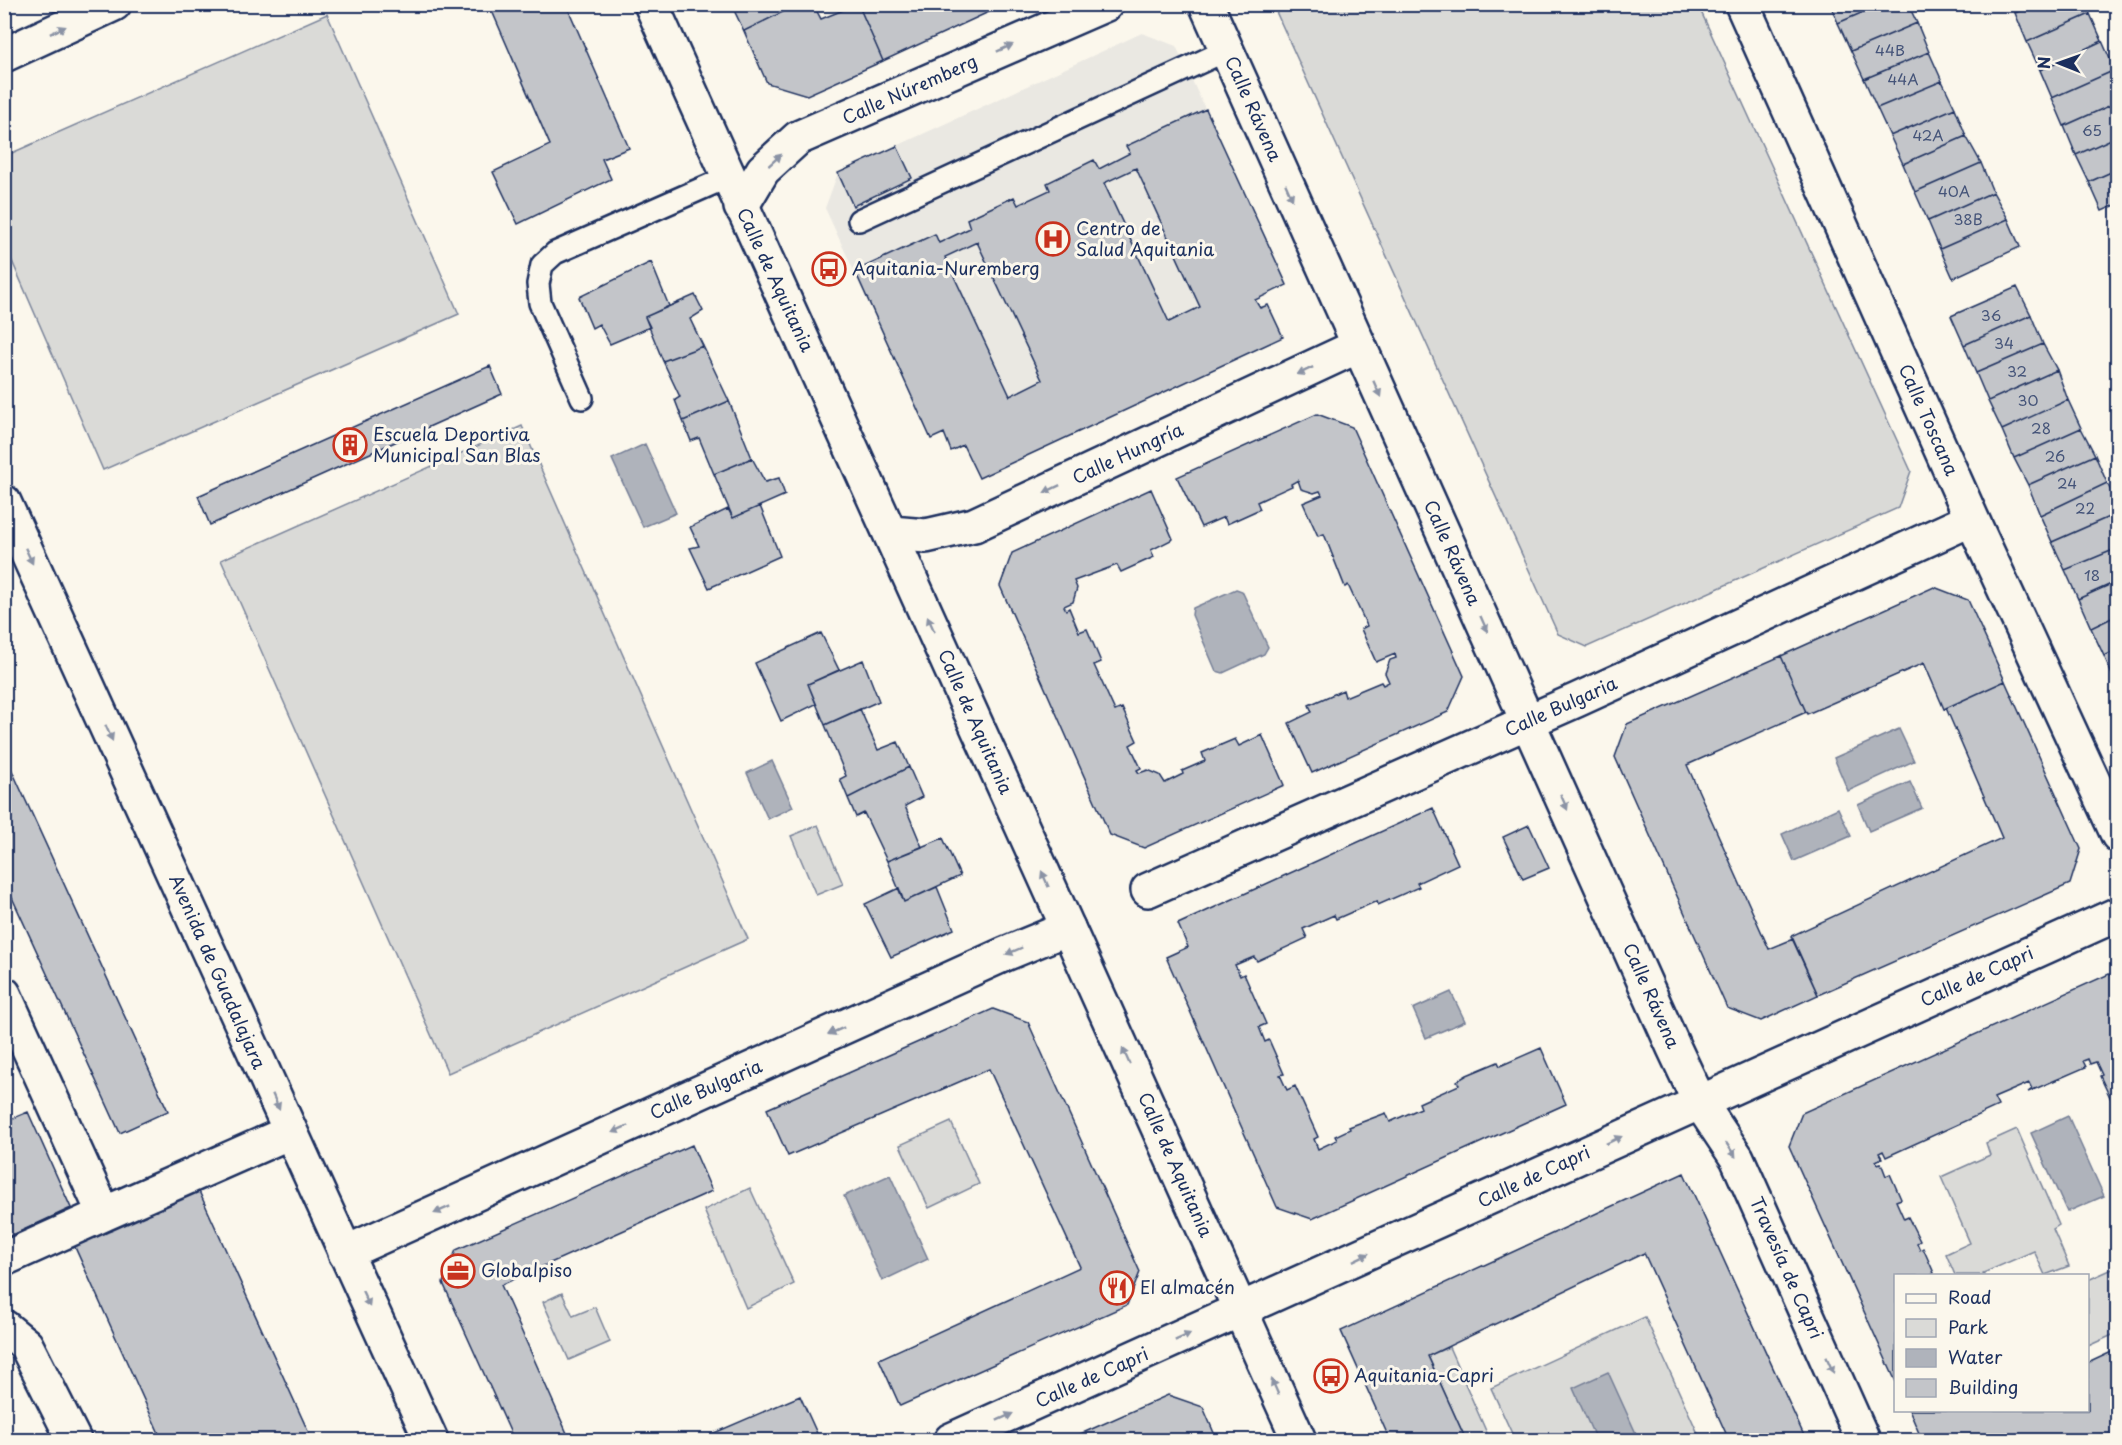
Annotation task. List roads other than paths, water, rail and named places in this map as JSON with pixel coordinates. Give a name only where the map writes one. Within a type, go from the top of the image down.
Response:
[{"type":"street","points":[[4,55],[114,4]]},
{"type":"street","name":"Calle de Aquitania","points":[[651,4],[1299,1440]]},
{"type":"street","name":"Calle Núremberg","points":[[741,207],[764,170],[798,138],[1106,4]]},
{"type":"street","name":"Calle Rávena","points":[[1206,4],[1699,1101]]},
{"type":"street","name":"Calle Toscana","points":[[1742,4],[1972,519],[2118,835]]},
{"type":"street","name":"Calle Hungría","points":[[891,533],[926,536],[974,525],[1358,346]]},
{"type":"street","name":"Avenida de Guadalajara","points":[[4,502],[431,1440]]},
{"type":"street","name":"Calle Bulgaria","points":[[1148,890],[1528,722],[1972,519]]},
{"type":"street","name":"Calle de Capri","points":[[951,1440],[2118,914]]},
{"type":"street","name":"Calle Bulgaria","points":[[345,1253],[994,959],[1068,928]]},
{"type":"street","points":[[4,994],[104,1214]]},
{"type":"street","name":"Travesía de Capri","points":[[1699,1101],[1737,1158],[1863,1440]]},
{"type":"street","points":[[4,1259],[290,1132]]},
{"type":"street","points":[[4,1328],[26,1345],[74,1440]]},
{"type":"lane","points":[[859,220],[1227,50]]},
{"type":"lane","points":[[582,398],[540,303],[538,284],[542,265],[555,253],[728,177]]},
{"type":"water","points":[[645,444],[676,513],[643,527],[612,459]]},
{"type":"water","points":[[1236,589],[1242,591],[1268,647],[1264,654],[1223,673],[1216,671],[1192,615],[1193,608]]},
{"type":"water","points":[[1899,729],[1914,761],[1848,791],[1834,758]]},
{"type":"water","points":[[772,761],[793,807],[768,819],[747,773]]},
{"type":"water","points":[[1910,782],[1922,808],[1869,831],[1858,805]]},
{"type":"water","points":[[1838,808],[1851,836],[1794,861],[1782,834]]},
{"type":"water","points":[[1451,992],[1465,1021],[1426,1038],[1413,1009]]},
{"type":"water","points":[[2068,1116],[2104,1196],[2067,1212],[2031,1133]]},
{"type":"water","points":[[890,1175],[928,1259],[882,1281],[844,1196]]},
{"type":"water","points":[[1608,1372],[1639,1440],[1596,1440],[1573,1388]]},
{"type":"place","name":"Centro de Salud Aquitania","points":[[1053,239]]},
{"type":"place","name":"Aquitania-Nuremberg","points":[[829,269]]},
{"type":"place","name":"Escuela Deportiva Municipal San Blas","points":[[350,445]]},
{"type":"place","name":"Globalpiso","points":[[458,1271]]},
{"type":"place","name":"El almacén","points":[[1117,1288]]},
{"type":"place","name":"Aquitania-Capri","points":[[1331,1376]]}]
